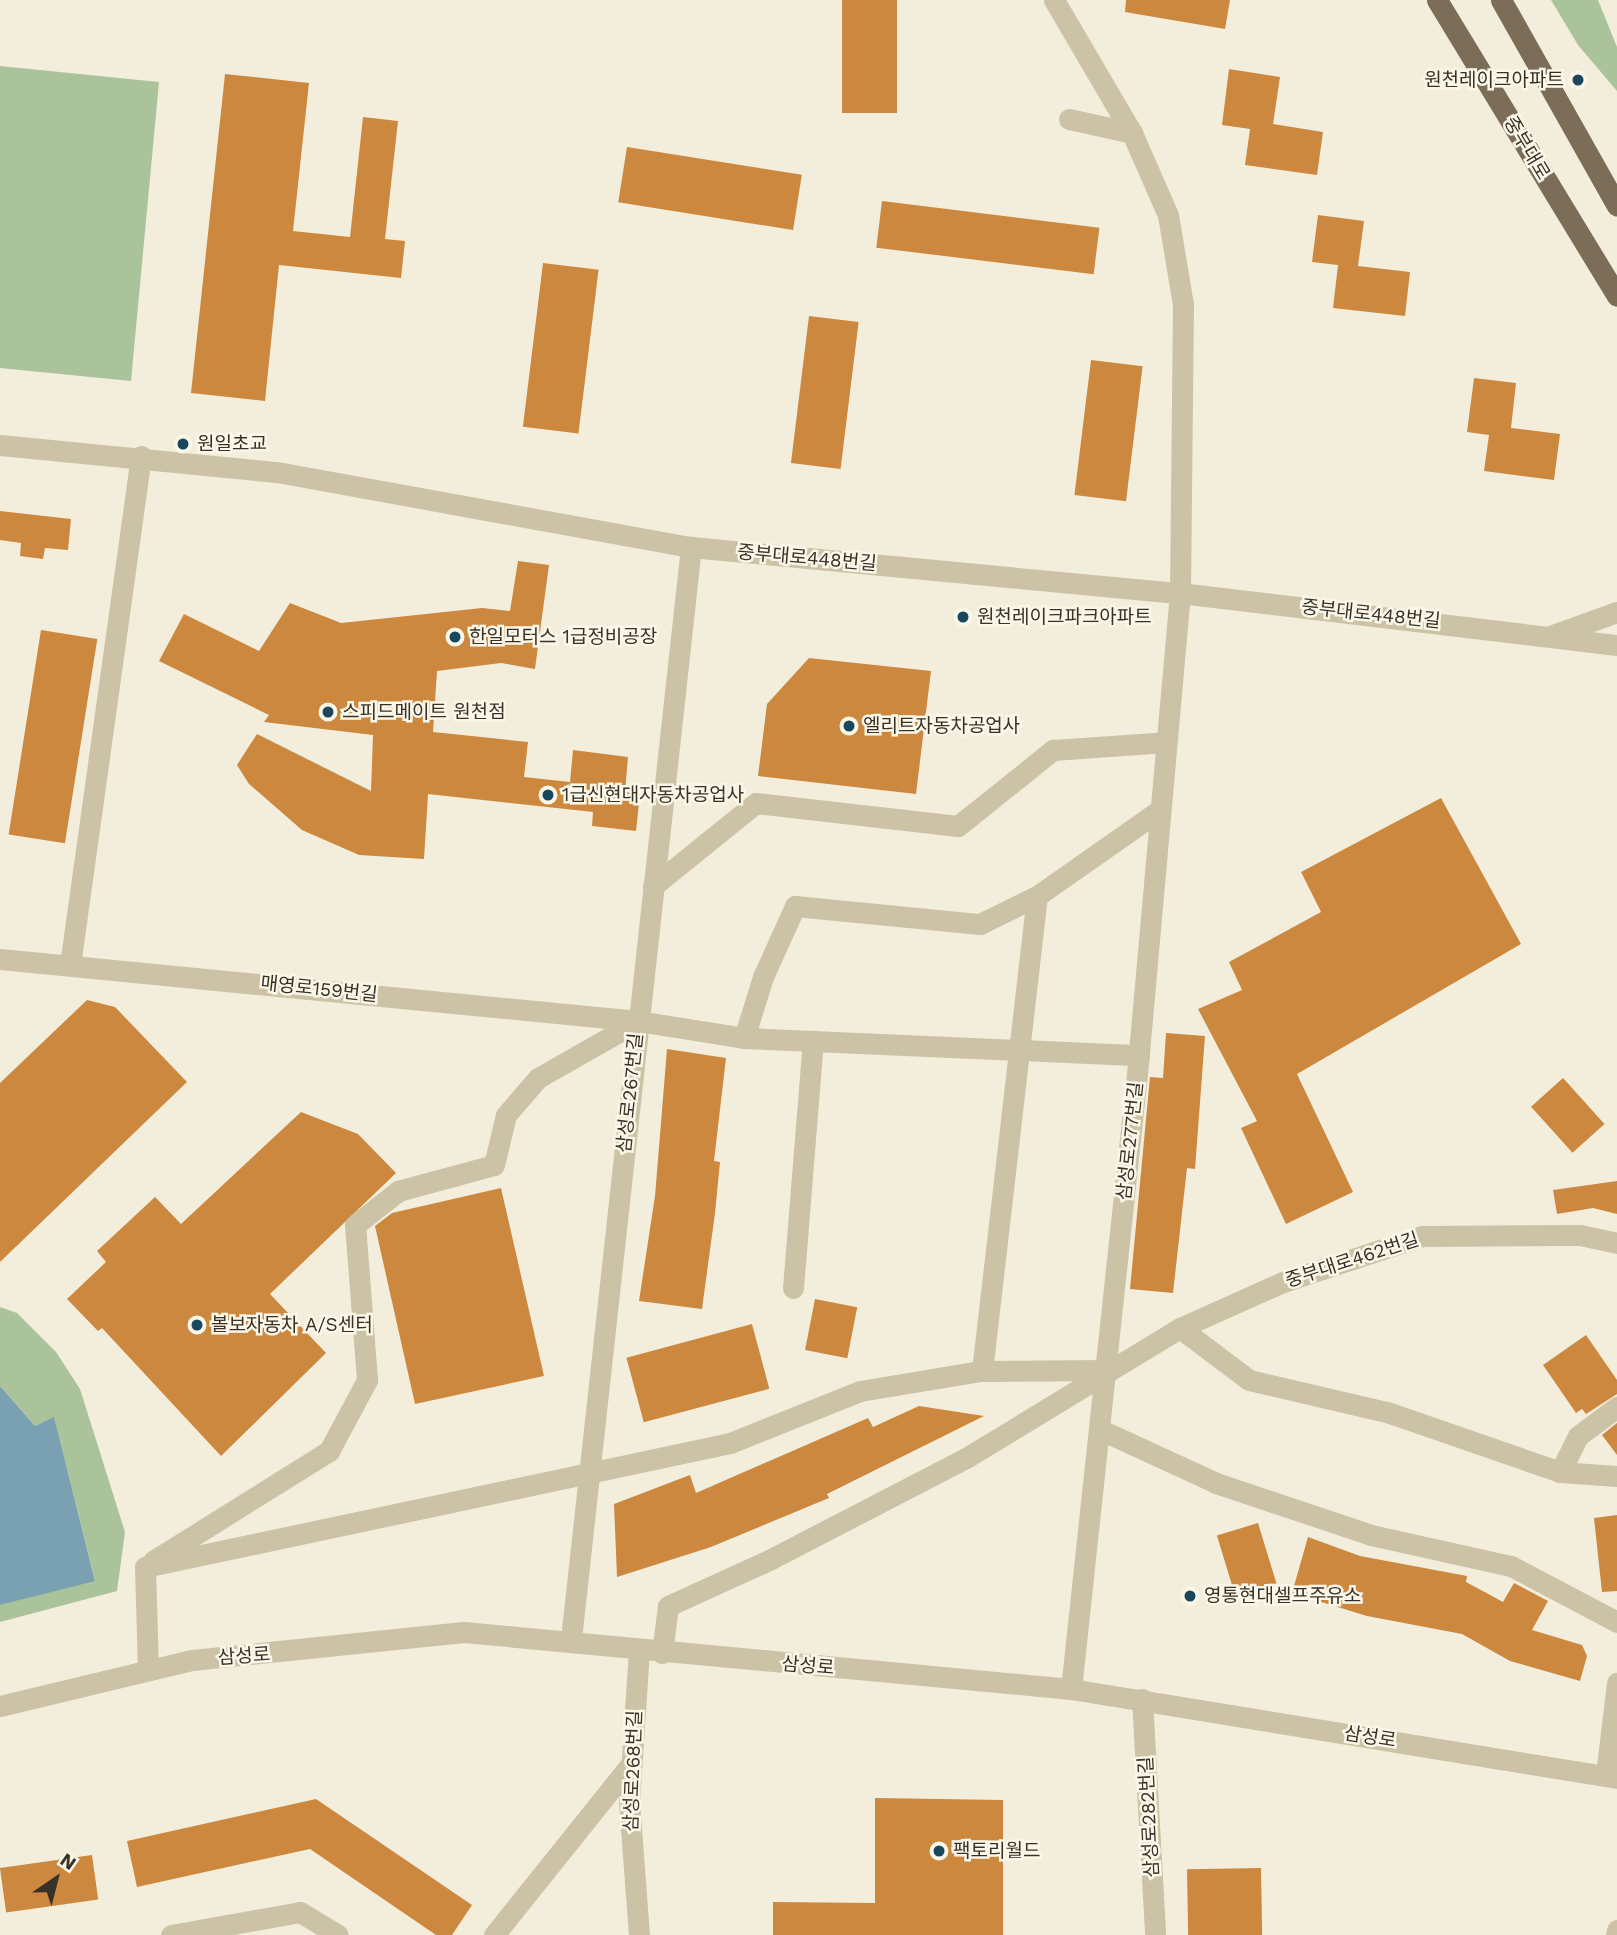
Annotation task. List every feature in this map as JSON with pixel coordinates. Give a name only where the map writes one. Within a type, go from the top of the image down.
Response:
[{"type":"main road","name":"중부대로","points":[[1437,0],[1617,296]]},
{"type":"main road","points":[[1501,0],[1617,206]]},
{"type":"street","name":"삼성로277번길","points":[[1054,0],[1132,133],[1168,215],[1183,305],[1180,593],[1139,1055],[1101,1430],[1071,1689]]},
{"type":"street","points":[[1069,119],[1132,133]]},
{"type":"street","name":"중부대로448번길","points":[[0,445],[141,456],[277,472],[691,547],[1180,593],[1553,635],[1617,645]]},
{"type":"street","points":[[70,965],[141,456]]},
{"type":"street","name":"삼성로267번길","points":[[571,1639],[691,547]]},
{"type":"street","points":[[1553,635],[1617,612]]},
{"type":"street","points":[[1553,635],[1617,660]]},
{"type":"street","points":[[653,886],[756,803],[958,827],[1053,750],[1166,742]]},
{"type":"street","points":[[744,1038],[763,977],[795,906],[980,924],[1037,896],[1160,810]]},
{"type":"street","points":[[982,1371],[1037,896]]},
{"type":"street","name":"매영로159번길","points":[[0,960],[638,1021],[744,1038],[1020,1052],[1139,1055]]},
{"type":"street","points":[[145,1567],[328,1451],[367,1380],[355,1225],[398,1191],[494,1165],[506,1115],[538,1078],[638,1021]]},
{"type":"street","points":[[793,1288],[813,1041]]},
{"type":"street","name":"중부대로462번길","points":[[662,1653],[668,1606],[771,1559],[966,1458],[1180,1328],[1283,1282],[1422,1236],[1580,1235],[1617,1242]]},
{"type":"street","points":[[1180,1328],[1249,1381],[1387,1412],[1560,1472],[1617,1476]]},
{"type":"street","points":[[145,1567],[588,1476],[730,1443],[860,1391],[982,1371],[1107,1370]]},
{"type":"street","points":[[1560,1472],[1578,1436],[1617,1407]]},
{"type":"street","points":[[1101,1430],[1216,1483],[1371,1535],[1511,1566],[1617,1622]]},
{"type":"street","points":[[145,1567],[148,1669]]},
{"type":"street","name":"삼성로","points":[[0,1706],[148,1669],[464,1632],[571,1639],[662,1653],[1071,1689],[1611,1777]]},
{"type":"street","name":"삼성로268번길","points":[[639,1649],[631,1764],[639,1935]]},
{"type":"street","points":[[1611,1777],[1617,1683]]},
{"type":"street","name":"삼성로282번길","points":[[1142,1699],[1155,1935]]},
{"type":"street","points":[[494,1935],[631,1764]]},
{"type":"street","points":[[171,1935],[300,1912],[338,1935]]},
{"type":"green space","points":[[1551,0],[1598,0],[1617,47],[1617,91],[1578,45]]},
{"type":"green space","points":[[0,66],[159,82],[131,381],[0,368]]},
{"type":"green space","points":[[0,1307],[17,1313],[56,1352],[80,1389],[125,1532],[117,1591],[0,1622],[0,1605],[95,1580],[54,1418],[35,1426],[0,1386]]},
{"type":"water","points":[[0,1386],[35,1426],[54,1417],[95,1581],[0,1605]]},
{"type":"building","points":[[842,0],[897,0],[897,113],[842,113]]},
{"type":"building","points":[[1126,0],[1230,0],[1225,29],[1125,12]]},
{"type":"building","points":[[1229,69],[1280,77],[1273,124],[1323,132],[1317,175],[1245,165],[1250,129],[1222,125]]},
{"type":"building","points":[[225,74],[309,83],[293,231],[350,237],[363,117],[398,121],[385,239],[405,241],[401,278],[279,265],[265,401],[191,393]]},
{"type":"building","points":[[627,147],[802,175],[793,230],[618,202]]},
{"type":"building","points":[[882,201],[1099,228],[1094,274],[876,248]]},
{"type":"building","points":[[1318,215],[1364,221],[1358,266],[1410,272],[1405,316],[1333,308],[1338,265],[1312,262]]},
{"type":"building","points":[[543,263],[599,270],[578,434],[523,427]]},
{"type":"building","points":[[809,316],[859,322],[841,469],[791,463]]},
{"type":"building","points":[[1091,360],[1143,366],[1126,501],[1074,495]]},
{"type":"building","points":[[1474,378],[1516,383],[1511,428],[1560,434],[1554,480],[1484,471],[1489,435],[1467,432]]},
{"type":"building","points":[[0,511],[71,519],[68,550],[45,548],[43,559],[20,556],[21,543],[0,540]]},
{"type":"building","points":[[518,561],[549,565],[535,669],[501,663],[437,671],[433,732],[528,742],[524,777],[570,782],[573,750],[628,757],[625,792],[640,794],[636,831],[592,826],[593,812],[428,794],[424,859],[359,855],[302,830],[249,784],[237,765],[257,734],[371,791],[373,735],[264,722],[269,715],[159,661],[184,614],[259,651],[290,603],[341,623],[482,608],[510,611]]},
{"type":"building","points":[[41,630],[97,639],[65,843],[9,834]]},
{"type":"building","points":[[809,658],[931,671],[916,794],[758,776],[767,704]]},
{"type":"building","points":[[1441,798],[1521,944],[1297,1074],[1353,1192],[1286,1224],[1241,1128],[1257,1121],[1198,1009],[1242,990],[1229,962],[1321,912],[1301,872]]},
{"type":"building","points":[[87,1000],[115,1007],[187,1082],[0,1262],[0,1083]]},
{"type":"building","points":[[1166,1033],[1205,1036],[1195,1169],[1187,1168],[1173,1293],[1130,1289],[1150,1077],[1163,1078]]},
{"type":"building","points":[[667,1049],[726,1058],[714,1161],[720,1162],[702,1309],[639,1301],[655,1196]]},
{"type":"building","points":[[1563,1078],[1604,1124],[1573,1153],[1531,1107]]},
{"type":"building","points":[[301,1112],[358,1134],[396,1173],[270,1294],[326,1353],[221,1456],[102,1328],[98,1331],[67,1299],[106,1262],[97,1251],[155,1197],[181,1224]]},
{"type":"building","points":[[1617,1181],[1617,1214],[1593,1208],[1557,1214],[1553,1190]]},
{"type":"building","points":[[501,1188],[544,1376],[415,1404],[375,1226],[392,1213]]},
{"type":"building","points":[[815,1299],[857,1307],[847,1358],[805,1350]]},
{"type":"building","points":[[752,1324],[769,1389],[644,1422],[626,1358]]},
{"type":"building","points":[[1586,1335],[1617,1380],[1617,1394],[1586,1414],[1582,1409],[1576,1413],[1543,1365]]},
{"type":"building","points":[[919,1406],[984,1416],[827,1494],[829,1498],[711,1547],[617,1577],[614,1504],[690,1475],[696,1493],[868,1418],[873,1427]]},
{"type":"building","points":[[1617,1423],[1617,1455],[1602,1435]]},
{"type":"building","points":[[1617,1515],[1617,1591],[1602,1592],[1594,1518]]},
{"type":"building","points":[[1258,1523],[1276,1583],[1235,1596],[1217,1536]]},
{"type":"building","points":[[1308,1537],[1360,1556],[1467,1576],[1466,1582],[1503,1602],[1514,1583],[1548,1601],[1532,1630],[1582,1645],[1587,1656],[1580,1681],[1510,1661],[1462,1634],[1367,1616],[1292,1593]]},
{"type":"building","name":"팩토리월드","points":[[875,1798],[1003,1800],[1003,1935],[773,1935],[773,1902],[875,1903]]},
{"type":"building","points":[[316,1799],[472,1905],[452,1935],[436,1935],[310,1849],[137,1887],[127,1841]]},
{"type":"building","points":[[92,1855],[98,1900],[6,1913],[0,1868]]},
{"type":"building","points":[[1261,1868],[1262,1935],[1188,1935],[1187,1869]]},
{"type":"place","name":"원천레이크아파트","points":[[1578,80]]},
{"type":"place","name":"원일초교","points":[[183,444]]},
{"type":"place","name":"원천레이크파크아파트","points":[[963,617]]},
{"type":"place","name":"한일모터스 1급정비공장","points":[[455,637]]},
{"type":"place","name":"스피드메이트 원천점","points":[[328,712]]},
{"type":"place","name":"엘리트자동차공업사","points":[[849,726]]},
{"type":"place","name":"1급신현대자동차공업사","points":[[548,795]]},
{"type":"place","name":"볼보자동차 A/S센터","points":[[197,1325]]},
{"type":"place","name":"영통현대셀프주유소","points":[[1190,1596]]},
{"type":"place","name":"팩토리월드","points":[[939,1851]]}]
